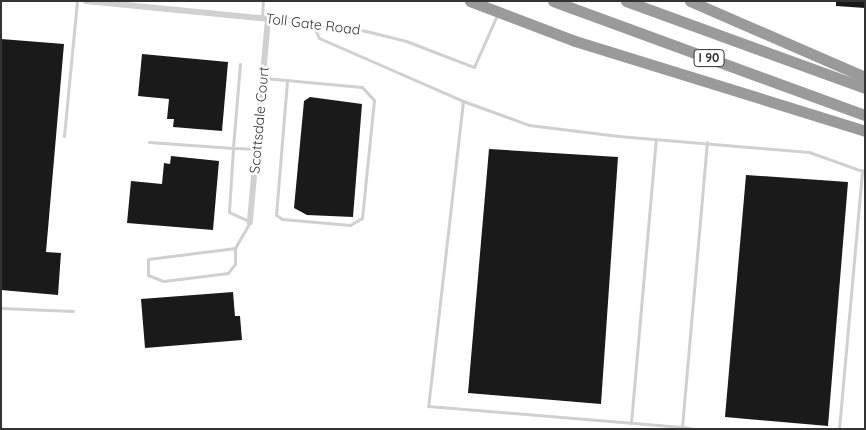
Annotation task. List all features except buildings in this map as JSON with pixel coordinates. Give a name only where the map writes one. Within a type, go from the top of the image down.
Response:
[{"type":"highway","points":[[470,1],[575,40],[865,131]]},
{"type":"highway","name":"I 90","points":[[553,1],[865,115]]},
{"type":"highway","name":"I 90","points":[[626,1],[865,88]]},
{"type":"highway","points":[[690,1],[865,77]]},
{"type":"street","name":"Toll Gate Road","points":[[86,1],[265,18]]},
{"type":"street","name":"Scottsdale Court","points":[[250,222],[263,78],[265,18]]},
{"type":"lane","points":[[64,136],[77,1]]},
{"type":"lane","points":[[263,1],[265,18]]},
{"type":"lane","name":"Toll Gate Road","points":[[265,18],[366,31],[406,41],[474,67],[499,12]]},
{"type":"lane","points":[[313,24],[319,38],[508,119],[548,129],[809,152],[863,171],[839,429]]},
{"type":"lane","points":[[235,248],[148,259],[148,276],[163,281],[228,274],[235,264],[235,248],[250,222],[229,212],[240,64]]},
{"type":"lane","points":[[263,78],[362,88],[374,100],[362,218],[350,225],[282,219],[276,215],[287,81]]},
{"type":"lane","points":[[463,101],[428,406],[694,429]]},
{"type":"lane","points":[[631,423],[656,139]]},
{"type":"lane","points":[[149,142],[257,149]]},
{"type":"lane","points":[[682,428],[707,142]]},
{"type":"lane","points":[[1,308],[73,311]]}]
